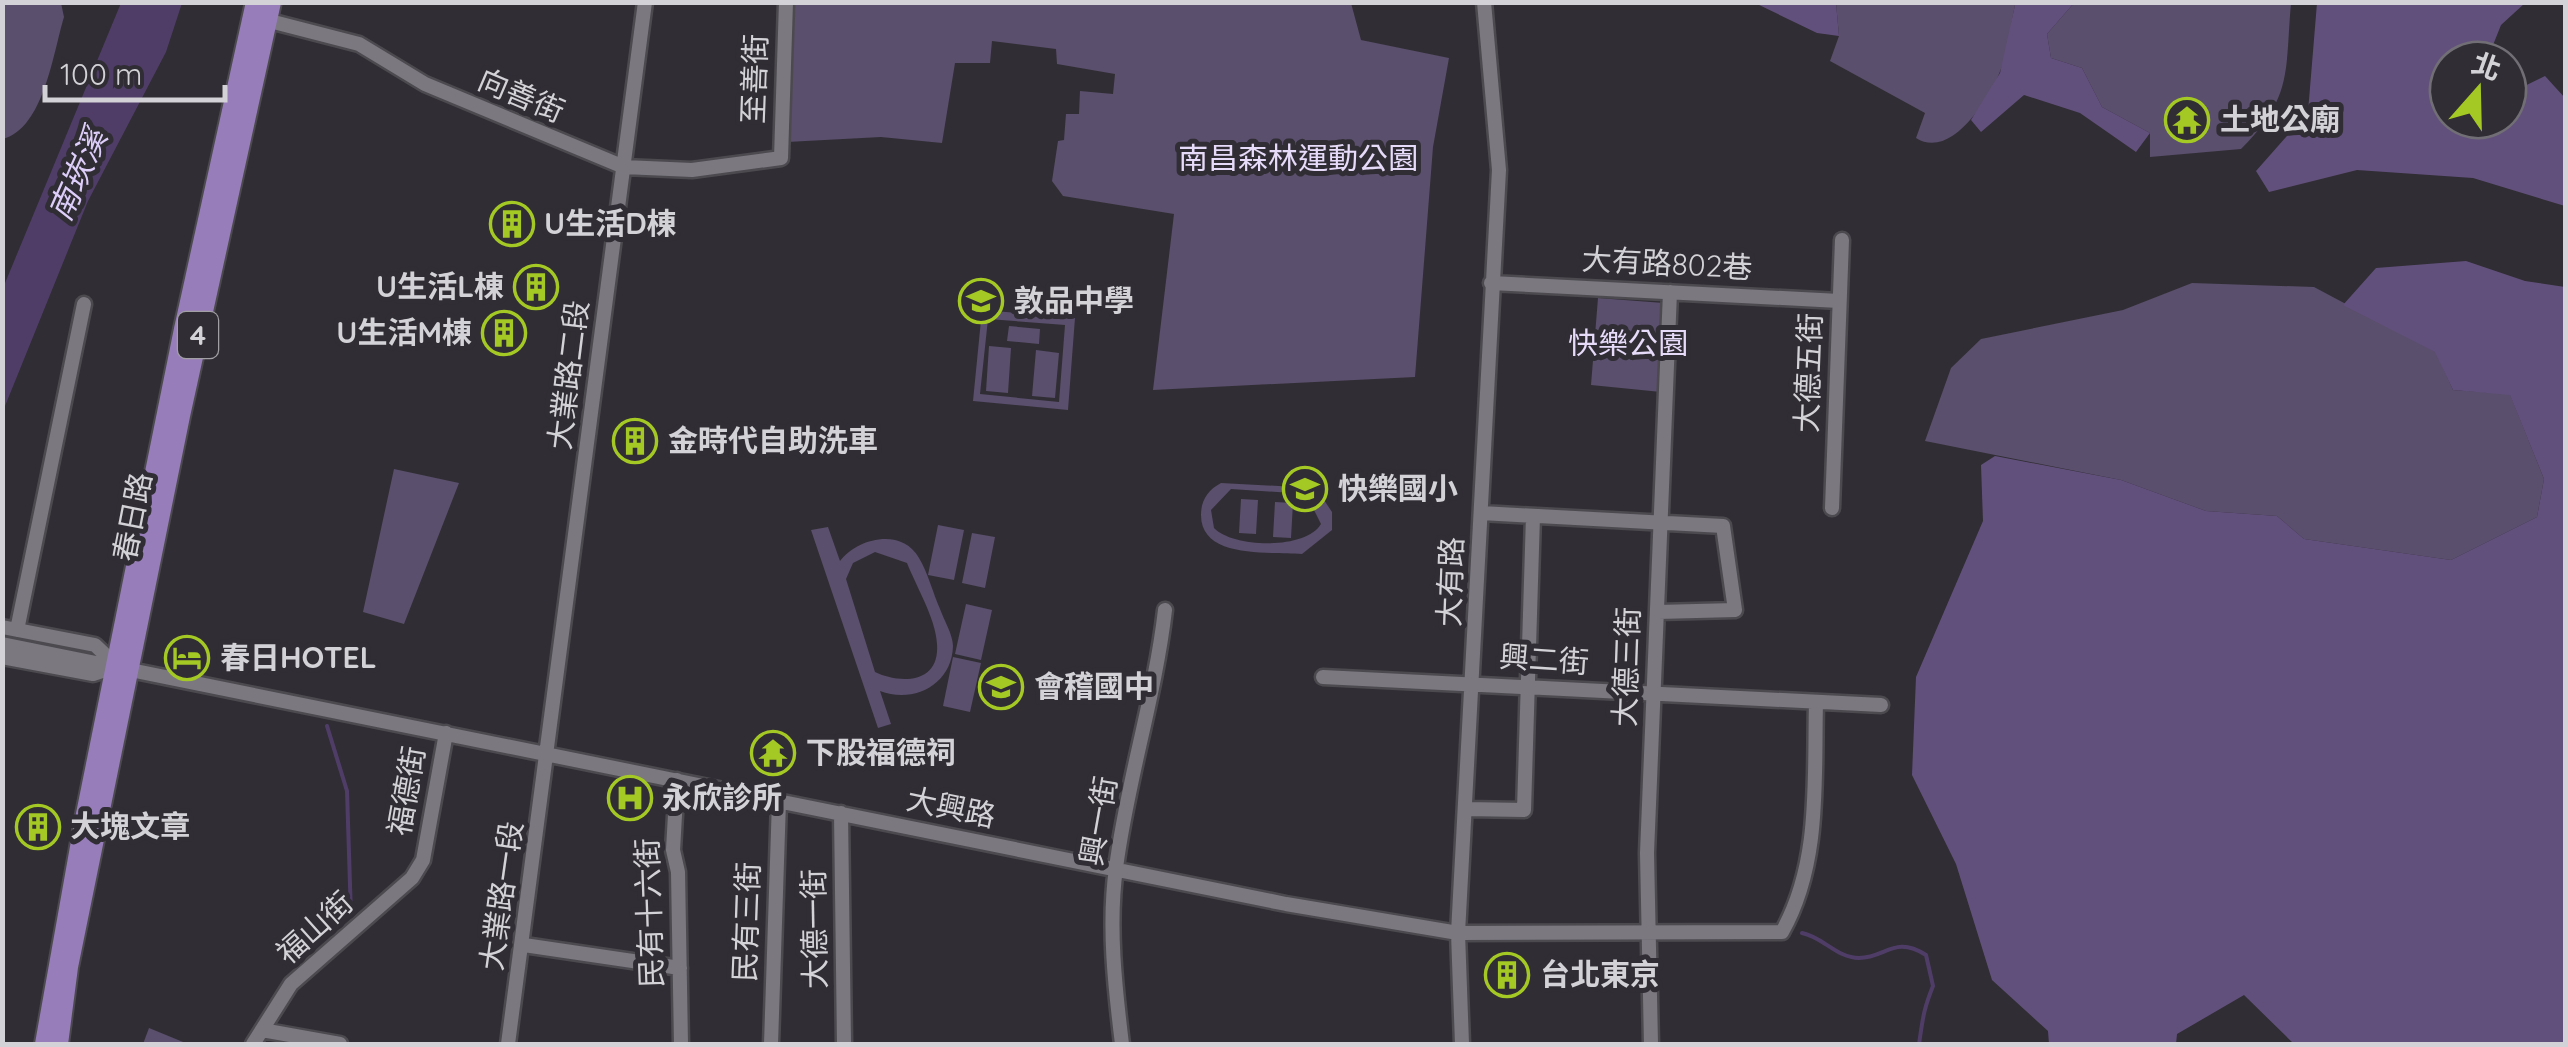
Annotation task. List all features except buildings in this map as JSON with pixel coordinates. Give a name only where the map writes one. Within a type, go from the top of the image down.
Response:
[{"type":"main road","name":"春日路","points":[[59,1044],[183,329],[262,11]]},
{"type":"main road","name":"春日路","points":[[44,1044],[56,963],[124,667]]},
{"type":"street","name":"大業路二段","points":[[548,754],[645,2]]},
{"type":"street","name":"至善街","points":[[781,158],[786,2]]},
{"type":"street","name":"大有路","points":[[1462,1044],[1458,933],[1499,170],[1484,2]]},
{"type":"street","name":"向善街","points":[[262,11],[359,44],[425,84],[624,167],[692,170],[781,158]]},
{"type":"street","name":"大德五街","points":[[1832,508],[1842,240]]},
{"type":"street","name":"大有路802巷","points":[[1491,283],[1839,301]]},
{"type":"street","name":"大德三街","points":[[1651,1044],[1646,930],[1670,292]]},
{"type":"street","points":[[84,304],[10,628],[96,644],[124,667]]},
{"type":"street","points":[[1481,513],[1722,526],[1736,610],[1658,612]]},
{"type":"street","points":[[1466,809],[1524,810],[1533,516]]},
{"type":"street","name":"興一街","points":[[1122,1044],[1114,950],[1116,870],[1158,672],[1165,610]]},
{"type":"street","points":[[2,644],[124,667]]},
{"type":"street","points":[[2,657],[93,674],[124,667]]},
{"type":"street","name":"大興路","points":[[124,667],[1116,870],[1458,933],[1782,932],[1800,901],[1810,858],[1816,702]]},
{"type":"street","name":"興二街","points":[[1323,678],[1880,705]]},
{"type":"street","name":"福德街","points":[[423,860],[446,733]]},
{"type":"street","name":"大業路一段","points":[[508,1044],[548,754]]},
{"type":"street","name":"民有十六街","points":[[678,780],[673,850],[681,1044]]},
{"type":"street","name":"民有三街","points":[[771,1044],[779,801]]},
{"type":"street","name":"大德一街","points":[[841,814],[844,1044]]},
{"type":"street","name":"福山街","points":[[253,1044],[292,984],[412,878],[423,860]]},
{"type":"street","points":[[524,945],[680,968]]},
{"type":"street","points":[[262,1030],[340,1044]]},
{"type":"green space","points":[[2,3],[61,3],[64,17],[37,105],[17,132],[3,139]]},
{"type":"green space","name":"南昌森林運動公園","points":[[791,3],[1351,3],[1361,40],[1449,58],[1433,147],[1415,377],[1153,390],[1174,214],[1063,196],[1052,181],[1058,141],[1064,140],[1066,114],[1079,114],[1080,91],[1113,94],[1115,74],[1057,64],[1056,49],[992,41],[990,63],[955,63],[942,143],[881,137],[787,142]]},
{"type":"green space","points":[[1836,3],[2015,5],[2007,49],[1993,86],[1966,125],[1942,141],[1929,143],[1916,138],[1925,113],[1830,61],[1839,36]]},
{"type":"green space","points":[[2074,3],[2291,3],[2283,82],[2270,114],[2241,149],[2150,157],[2150,133],[2102,107],[2082,68],[2051,58],[2047,34]]},
{"type":"green space","points":[[2192,283],[2314,287],[2436,352],[2453,390],[2510,394],[2544,479],[2537,517],[2451,560],[2304,539],[2277,516],[2206,511],[2121,480],[1925,441],[1951,368],[1981,339],[2123,310]]},
{"type":"green space","name":"快樂公園","points":[[1598,298],[1664,303],[1661,392],[1591,385]]},
{"type":"green space","points":[[982,310],[1075,318],[1068,410],[973,401]],"holes":[[[988,319],[1065,325],[1059,402],[980,394]]]},
{"type":"green space","points":[[1009,326],[1040,329],[1039,344],[1007,341]]},
{"type":"green space","points":[[989,346],[1011,348],[1008,393],[986,391]]},
{"type":"green space","points":[[1036,350],[1059,353],[1055,398],[1032,396]]},
{"type":"green space","points":[[394,469],[459,483],[404,624],[363,612]]},
{"type":"green space","points":[[1221,483],[1316,488],[1332,512],[1332,530],[1302,554],[1225,546],[1212,540],[1201,515],[1209,492]],"holes":[[[1231,489],[1306,494],[1321,524],[1301,538],[1252,542],[1223,535],[1214,528],[1211,510]]]},
{"type":"green space","points":[[1241,499],[1258,500],[1256,534],[1239,533]]},
{"type":"green space","points":[[1275,502],[1293,503],[1291,538],[1273,537]]},
{"type":"green space","points":[[938,525],[964,530],[954,580],[928,575]]},
{"type":"green space","points":[[828,527],[840,561],[857,546],[891,539],[911,548],[925,570],[952,637],[951,660],[938,681],[917,693],[880,691],[891,724],[878,728],[811,530]],"holes":[[[875,552],[907,563],[929,613],[937,644],[932,667],[925,674],[906,679],[875,672],[846,579],[853,563]]]},
{"type":"green space","points":[[972,533],[995,537],[985,588],[962,583]]},
{"type":"green space","points":[[966,604],[992,610],[981,660],[955,654]]},
{"type":"green space","points":[[953,657],[981,663],[970,712],[943,706]]},
{"type":"green space","points":[[149,1028],[188,1044],[143,1044]]},
{"type":"shaded area","points":[[1755,3],[1836,3],[1839,36],[1817,33]]},
{"type":"shaded area","points":[[2012,3],[2074,3],[2047,34],[2051,58],[2082,68],[2102,107],[2150,133],[2136,152],[2080,113],[2024,95],[1981,132],[1971,120],[2000,73],[2015,5]]},
{"type":"shaded area","points":[[2317,3],[2525,3],[2501,25],[2495,40],[2428,40],[2428,140],[2528,140],[2528,84],[2545,76],[2565,98],[2565,206],[2473,178],[2357,170],[2269,192],[2256,171],[2308,112]]},
{"type":"shaded area","points":[[2466,261],[2525,281],[2565,287],[2565,1044],[2294,1044],[2244,995],[2177,1034],[2176,1044],[2049,1044],[2048,1031],[1992,980],[1956,864],[1912,775],[1916,677],[1983,521],[1981,465],[1995,456],[2121,480],[2206,511],[2277,516],[2304,539],[2451,560],[2537,517],[2544,479],[2510,395],[2453,390],[2435,352],[2343,305],[2376,268]]},
{"type":"water","name":"南崁溪","points":[[121,3],[182,3],[166,52],[88,201],[3,411],[3,288]]},
{"type":"waterway","points":[[327,726],[347,791],[351,916]]},
{"type":"waterway","points":[[1802,933],[1851,957],[1868,957],[1898,947],[1926,955],[1933,986],[1919,1044]]},
{"type":"place","name":"土地公廟","points":[[2187,120]]},
{"type":"place","name":"U生活D棟","points":[[512,224]]},
{"type":"place","name":"U生活L棟","points":[[536,287]]},
{"type":"place","name":"敦品中學","points":[[981,301]]},
{"type":"place","name":"U生活M棟","points":[[504,333]]},
{"type":"place","name":"金時代自助洗車","points":[[635,441]]},
{"type":"place","name":"快樂國小","points":[[1305,489]]},
{"type":"place","name":"春日HOTEL","points":[[187,658]]},
{"type":"place","name":"會稽國中","points":[[1001,687]]},
{"type":"place","name":"下股福德祠","points":[[773,753]]},
{"type":"place","name":"永欣診所","points":[[630,798]]},
{"type":"place","name":"大塊文章","points":[[38,827]]},
{"type":"place","name":"台北東京","points":[[1507,975]]}]
